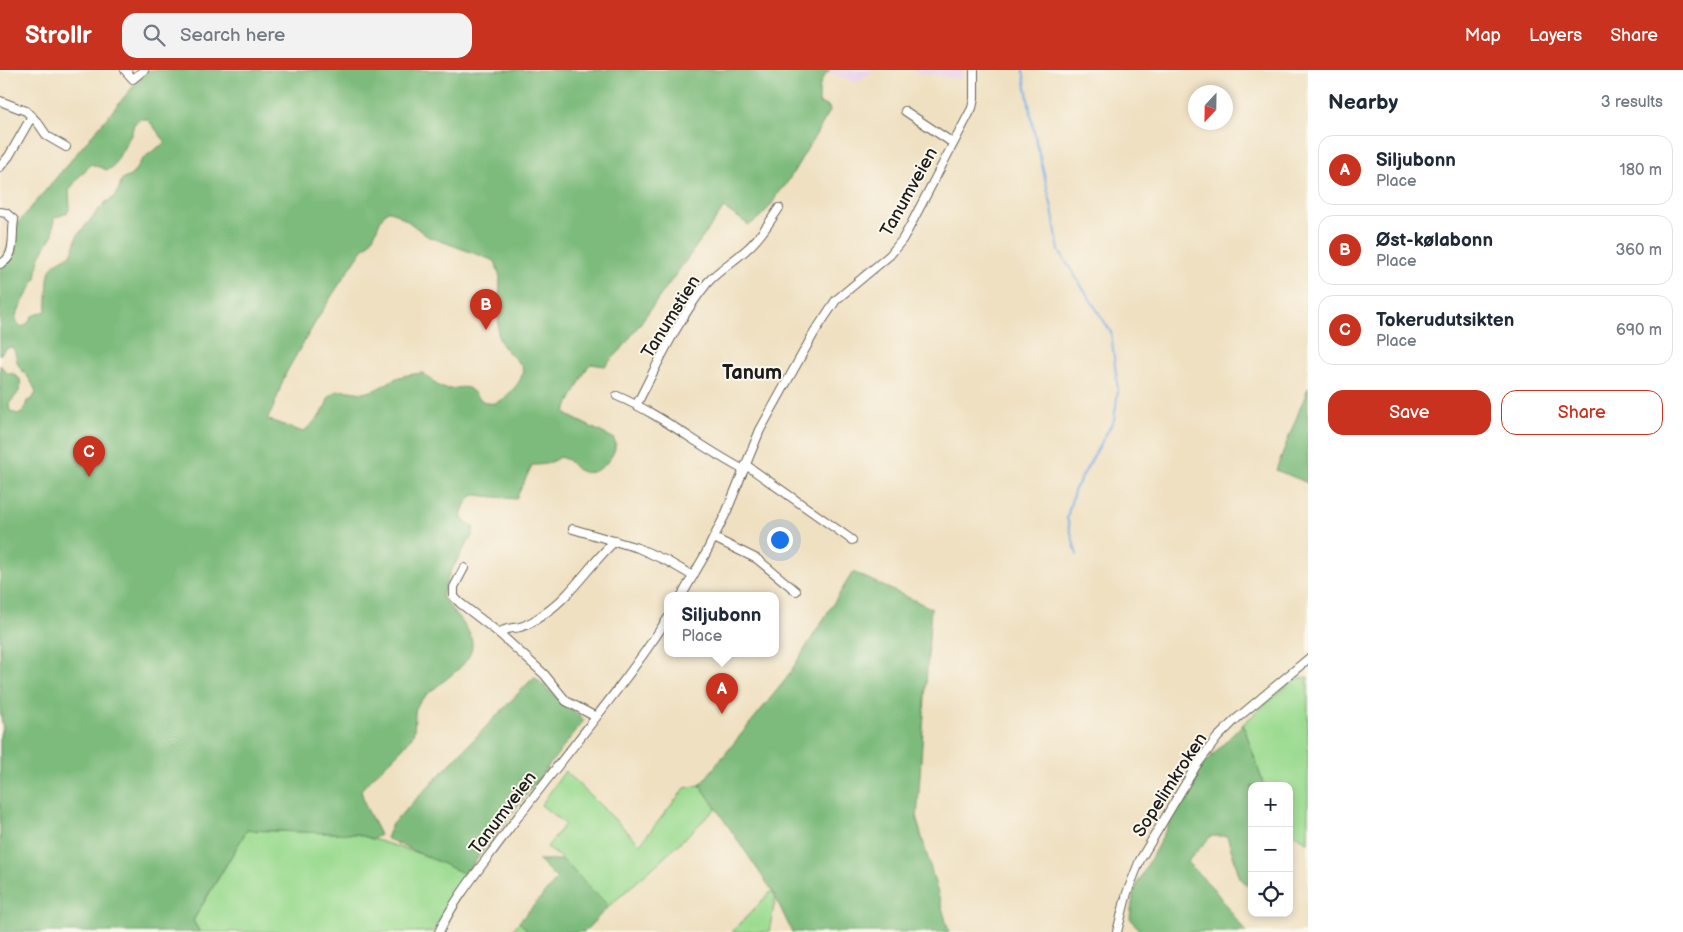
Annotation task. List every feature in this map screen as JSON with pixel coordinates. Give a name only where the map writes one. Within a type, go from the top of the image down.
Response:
[{"type":"street","points":[[125,70],[133,79],[144,70]]},
{"type":"street","name":"Tanumveien","points":[[684,592],[714,538],[734,496],[763,424],[825,314],[836,300],[890,255],[902,240],[972,108],[974,70]]},
{"type":"street","points":[[0,101],[26,111],[47,136],[66,147]]},
{"type":"street","points":[[905,111],[954,143]]},
{"type":"street","points":[[0,167],[9,156],[32,116]]},
{"type":"street","name":"Tanumstien","points":[[637,404],[677,328],[696,297],[710,280],[747,250],[764,230],[778,208]]},
{"type":"street","points":[[0,212],[6,213],[14,220],[12,251],[9,258],[0,264]]},
{"type":"street","points":[[616,396],[637,404],[726,460],[745,467],[852,540]]},
{"type":"street","points":[[573,529],[638,548],[693,576]]},
{"type":"street","points":[[714,538],[757,558],[796,591]]},
{"type":"street","points":[[499,633],[510,627],[520,628],[546,613],[568,594],[604,550],[615,541]]},
{"type":"street","points":[[464,568],[454,587],[454,597],[499,633],[544,674],[566,701],[596,716]]},
{"type":"street","name":"Tanumveien","points":[[439,932],[448,913],[467,885],[651,644],[664,624]]},
{"type":"street","name":"Sopelimkroken","points":[[1117,932],[1127,894],[1140,860],[1196,766],[1217,738],[1235,720],[1308,659]]},
{"type":"shaded area","points":[[830,70],[876,70],[855,82],[829,72]]},
{"type":"shaded area","points":[[911,70],[962,70],[962,79],[917,72]]},
{"type":"green space","points":[[147,70],[830,70],[821,81],[819,103],[829,107],[830,111],[785,186],[778,193],[769,208],[749,225],[724,208],[621,350],[605,366],[591,364],[587,368],[565,411],[567,415],[613,438],[615,448],[608,461],[597,470],[583,472],[578,470],[568,460],[559,457],[546,464],[532,465],[516,499],[475,495],[466,503],[461,516],[474,528],[472,536],[450,572],[442,596],[465,625],[471,638],[471,651],[464,664],[419,703],[416,708],[414,731],[411,738],[361,790],[365,805],[380,835],[372,839],[357,834],[247,830],[193,920],[199,932],[0,932],[0,734],[3,728],[0,711],[0,365],[7,373],[14,374],[20,379],[21,383],[18,393],[9,404],[10,411],[17,414],[23,413],[27,401],[32,399],[36,393],[31,382],[18,364],[12,347],[5,349],[0,355],[0,266],[18,223]],"holes":[[[140,119],[147,119],[166,142],[145,157],[130,176],[122,179],[114,198],[106,202],[99,209],[77,236],[72,253],[52,267],[48,281],[46,311],[32,316],[28,323],[22,327],[16,321],[16,315],[36,278],[39,258],[53,234],[54,218],[67,213],[70,208],[69,191],[91,164],[107,170],[113,167],[131,135],[134,124]],[[387,211],[391,211],[409,222],[427,236],[495,261],[500,277],[498,336],[503,347],[522,366],[520,380],[503,399],[490,403],[480,399],[468,388],[445,389],[438,386],[423,373],[412,374],[396,378],[368,392],[343,390],[335,392],[329,398],[320,415],[303,432],[267,419],[286,373],[295,357],[343,279],[363,249],[368,245],[383,215]]]},
{"type":"green space","points":[[1308,388],[1308,483],[1276,470]]},
{"type":"green space","points":[[853,572],[931,608],[917,820],[949,932],[792,932],[773,892],[700,785],[786,679]]},
{"type":"green space","points":[[534,677],[584,720],[465,874],[386,838],[392,824]]},
{"type":"green space","points":[[1308,677],[1308,843],[1293,833],[1293,782],[1263,782],[1243,724],[1294,679]]},
{"type":"green space","points":[[1243,724],[1263,782],[1248,782],[1248,885],[1240,878],[1227,836],[1211,836],[1187,862],[1213,888],[1246,932],[1141,932],[1130,918],[1134,890],[1198,770]]},
{"type":"green space","points":[[565,771],[640,844],[685,788],[700,785],[722,803],[609,906],[563,860],[547,847],[565,824],[541,805]]},
{"type":"green space","points":[[247,830],[357,834],[471,870],[449,900],[433,932],[200,932],[193,921]]},
{"type":"green space","points":[[538,860],[563,860],[609,906],[584,932],[529,932],[519,922],[557,879]]},
{"type":"green space","points":[[778,884],[769,932],[732,932]]},
{"type":"green space","points":[[519,922],[529,932],[511,932]]},
{"type":"waterway","points":[[1023,70],[1033,127],[1052,208],[1059,251],[1111,332],[1118,391],[1114,420],[1074,491],[1067,518],[1077,555]]},
{"type":"place","name":"Øst-kølabonn","points":[[486,330]]},
{"type":"place","name":"Tokerudutsikten","points":[[89,477]]},
{"type":"place","name":"Siljubonn","points":[[722,714]]},
{"type":"district","name":"Tanum","points":[[752,373]]}]
